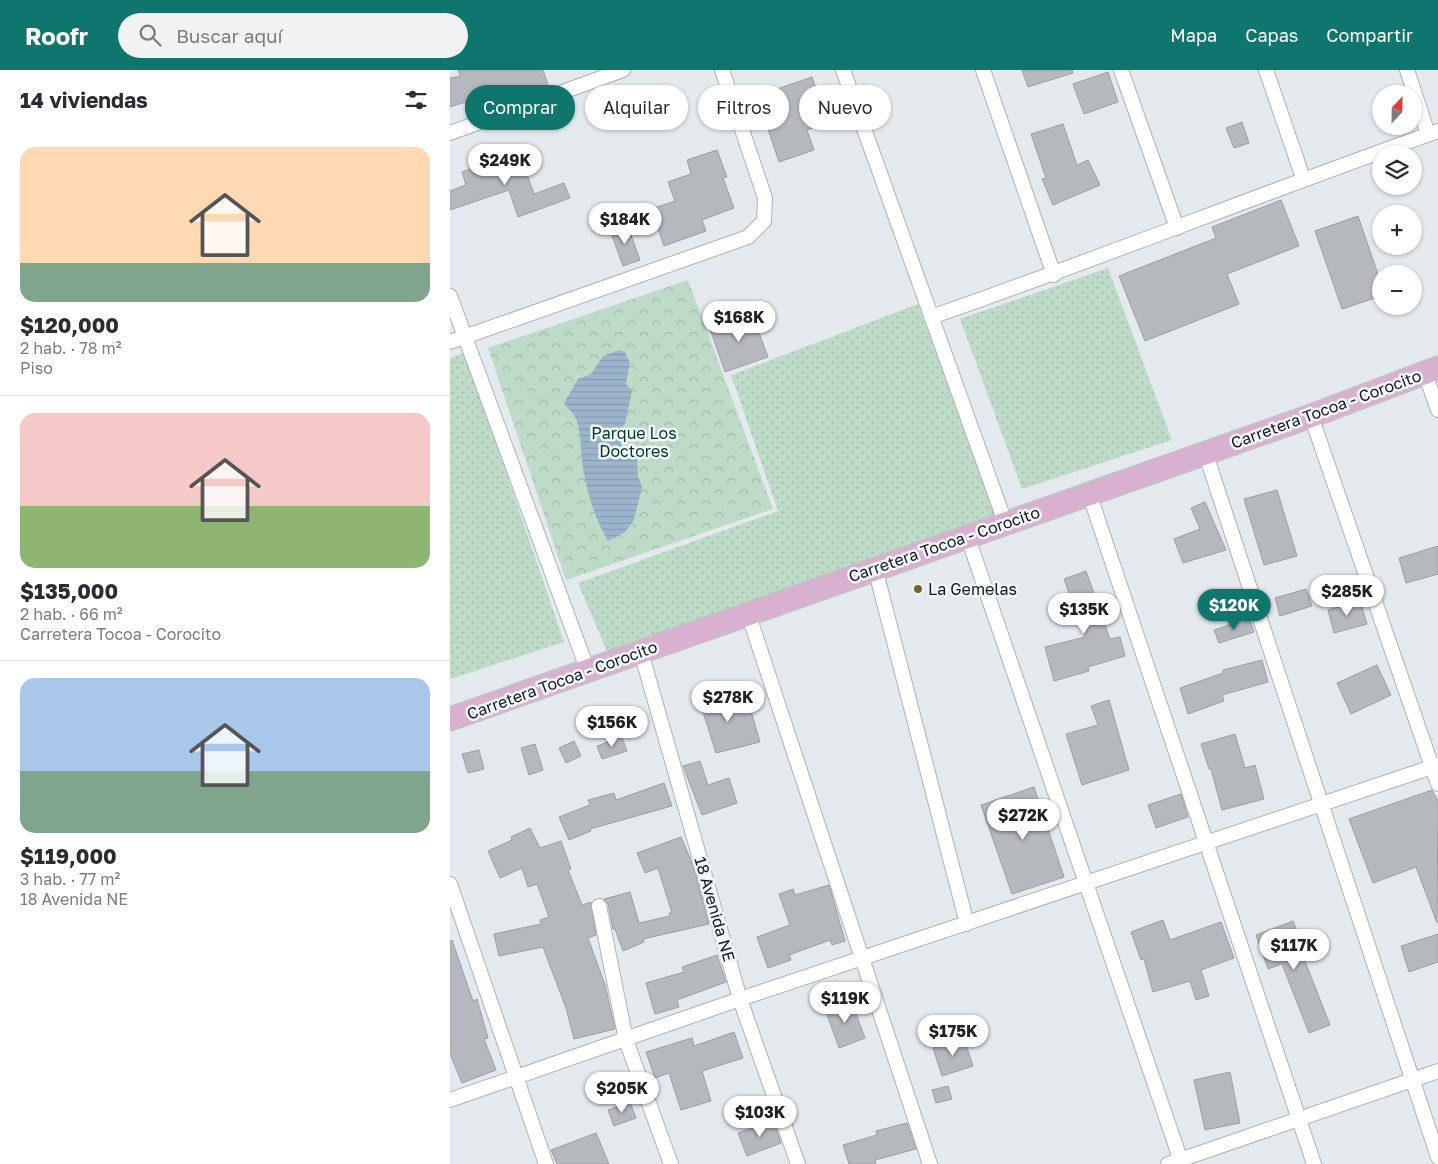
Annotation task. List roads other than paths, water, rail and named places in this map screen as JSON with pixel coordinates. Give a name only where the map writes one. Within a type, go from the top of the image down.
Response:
[{"type":"main road","name":"Carretera Tocoa - Corocito","points":[[450,720],[967,535],[1311,416],[1432,371]]},
{"type":"street","points":[[450,133],[622,70]]},
{"type":"street","points":[[450,342],[748,237],[764,221],[765,198],[722,70]]},
{"type":"street","points":[[842,70],[1005,522]]},
{"type":"street","points":[[982,70],[1054,275]]},
{"type":"street","points":[[1121,70],[1177,228]]},
{"type":"street","points":[[1266,70],[1303,178]]},
{"type":"street","points":[[931,317],[1054,275],[1303,178],[1433,133],[1407,70]]},
{"type":"street","points":[[450,296],[588,671]]},
{"type":"street","points":[[1432,371],[1438,410]]},
{"type":"street","points":[[1311,416],[1435,766],[1438,784]]},
{"type":"street","points":[[1205,452],[1438,1158]]},
{"type":"street","points":[[1089,493],[1314,1164]]},
{"type":"street","points":[[967,535],[1086,883],[1177,1163],[1438,1071]]},
{"type":"street","points":[[875,568],[967,924]]},
{"type":"street","points":[[748,614],[930,1164]]},
{"type":"street","name":"18 Avenida NE","points":[[641,652],[740,999],[798,1164]]},
{"type":"street","points":[[450,1100],[740,999],[1435,766]]},
{"type":"street","points":[[450,884],[546,1164]]},
{"type":"street","points":[[600,906],[626,1040],[671,1164]]},
{"type":"water","points":[[619,350],[625,352],[630,363],[626,384],[632,391],[625,424],[619,431],[622,447],[637,458],[638,476],[642,487],[634,520],[625,532],[608,541],[595,515],[587,487],[578,425],[574,415],[564,403],[578,379],[591,374],[603,356]]},
{"type":"place","name":"La Gemelas","points":[[918,589]]},
{"type":"park label","name":"Parque Los Doctores","points":[[634,442]]}]
